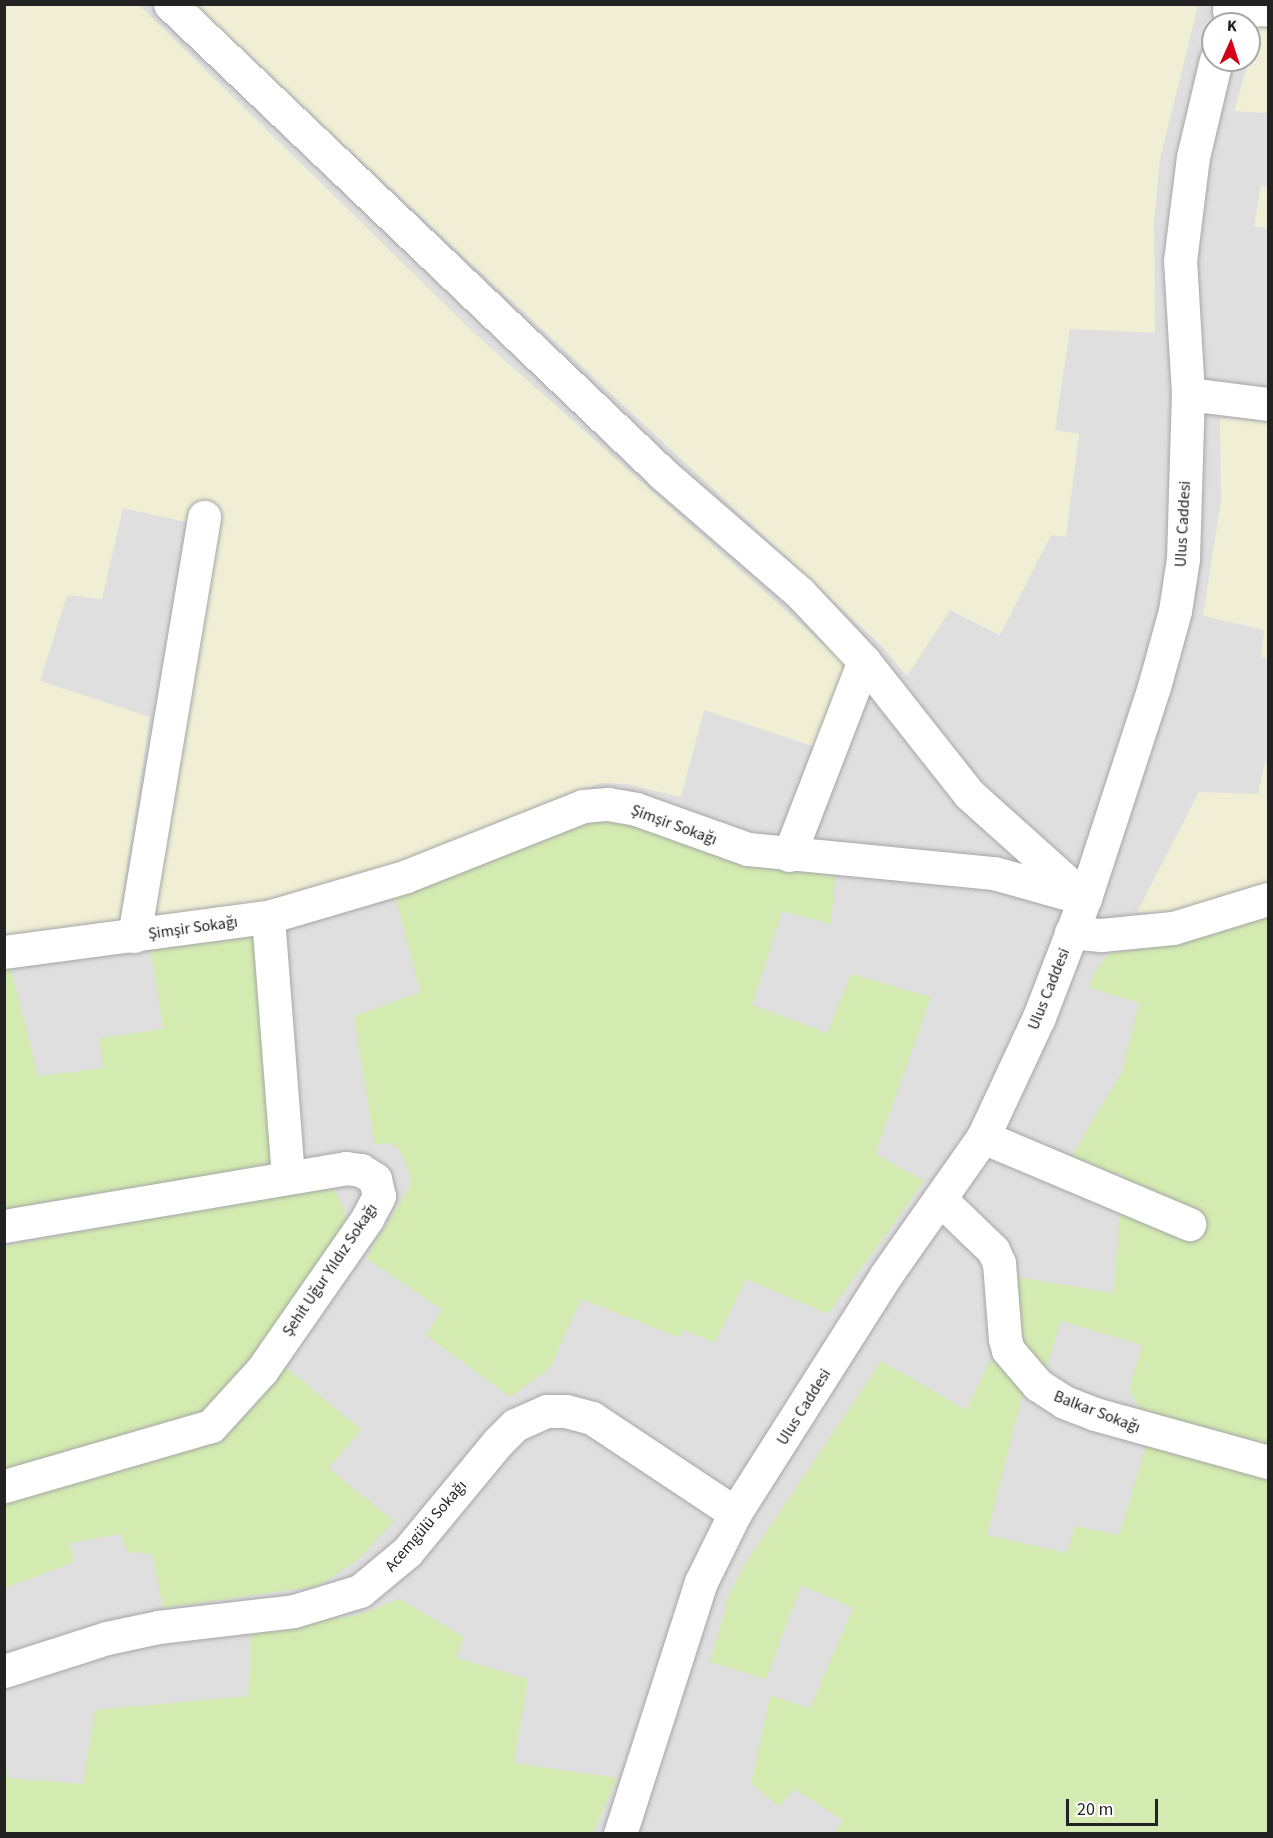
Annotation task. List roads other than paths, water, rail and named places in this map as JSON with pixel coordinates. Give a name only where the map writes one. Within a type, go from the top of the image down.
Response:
[{"type":"street","points":[[170,4],[663,474],[800,594],[864,661],[969,794],[1085,898]]},
{"type":"street","points":[[1238,12],[1269,9]]},
{"type":"street","name":"Ulus Caddesi","points":[[620,1833],[700,1582],[735,1513],[886,1275],[983,1137],[1039,1017],[1085,898],[1175,611],[1183,559],[1188,394],[1180,261],[1184,212],[1213,72]]},
{"type":"street","points":[[1188,394],[1269,404]]},
{"type":"street","name":"Şimşir Sokağı","points":[[134,936],[204,517]]},
{"type":"street","points":[[789,855],[864,661]]},
{"type":"street","name":"Şimşir Sokağı","points":[[4,952],[268,917],[404,877],[583,807],[608,804],[636,809],[720,842],[789,855],[994,873],[1085,898]]},
{"type":"street","points":[[1071,932],[1101,935],[1173,928],[1269,899]]},
{"type":"street","points":[[268,917],[288,1177]]},
{"type":"street","points":[[983,1137],[1189,1224]]},
{"type":"street","name":"Şehit Uğur Yıldız Sokağı","points":[[4,1226],[346,1168],[361,1170],[375,1179],[379,1196],[367,1219],[232,1407],[211,1426],[4,1486]]},
{"type":"street","name":"Balkar Sokağı","points":[[940,1199],[993,1250],[999,1263],[1005,1339],[1008,1350],[1038,1385],[1064,1402],[1095,1414],[1269,1462]]},
{"type":"street","name":"Acemgülü Sokağı","points":[[4,1671],[107,1638],[158,1627],[294,1611],[360,1591],[407,1552],[504,1437],[534,1414],[547,1411],[566,1411],[592,1418],[735,1513]]}]
